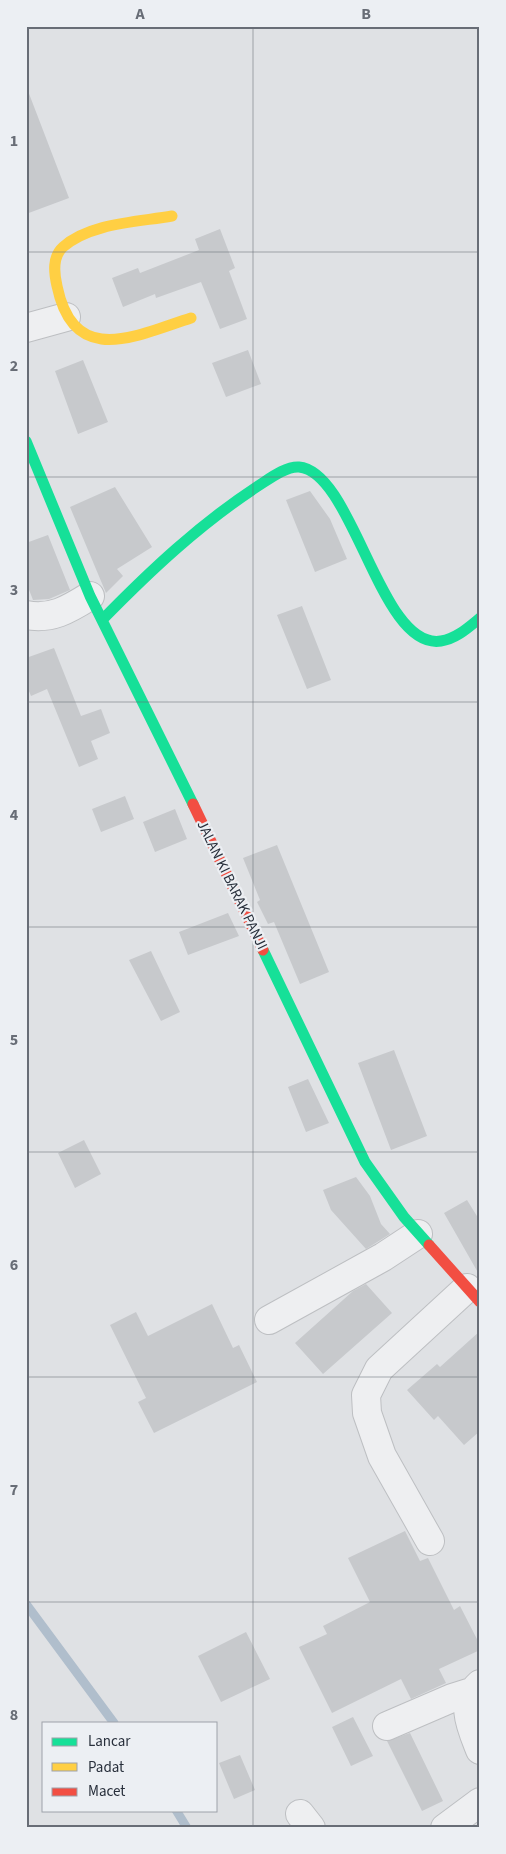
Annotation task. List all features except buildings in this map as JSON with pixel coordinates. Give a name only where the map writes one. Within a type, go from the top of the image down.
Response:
[{"type":"street","points":[[172,216],[92,233],[68,243],[57,254],[54,270],[66,316],[76,330],[95,338],[120,338],[190,318]]},
{"type":"street","points":[[26,328],[66,316]]},
{"type":"street","name":"JALAN KI BARAK PANJI","points":[[26,441],[96,608],[207,833],[354,1142],[374,1177],[418,1234],[473,1295]]},
{"type":"street","points":[[26,615],[50,617],[64,612],[96,608],[156,564],[206,522],[285,470],[301,467],[314,471],[338,500],[402,622],[412,632],[426,640],[440,641],[453,636],[480,618]]},
{"type":"street","points":[[270,1320],[383,1257],[418,1234]]},
{"type":"street","points":[[430,1541],[382,1456],[367,1413],[366,1395],[379,1369],[473,1295]]},
{"type":"street","points":[[387,1726],[476,1688]]},
{"type":"street","points":[[476,1688],[468,1706],[469,1720],[480,1750]]},
{"type":"street","points":[[444,1828],[480,1802]]},
{"type":"waterway","points":[[26,1604],[113,1722]]},
{"type":"waterway","points":[[177,1812],[187,1828]]},
{"type":"traffic: fast","points":[[26,441],[90,596],[193,804]]},
{"type":"traffic: fast","points":[[103,619],[158,565],[216,516],[272,477],[294,467],[299,467],[318,476],[336,498],[384,592],[401,619],[420,637],[441,641],[447,640],[462,632],[480,618]]},
{"type":"traffic: fast","points":[[263,950],[365,1162],[404,1217],[429,1245]]},
{"type":"traffic: slow","points":[[172,216],[100,228],[74,239],[63,247],[57,255],[55,260],[56,281],[65,312],[77,328],[92,337],[109,340],[128,337],[191,318]]},
{"type":"traffic: jam","points":[[193,804],[263,950]]},
{"type":"traffic: jam","points":[[429,1245],[480,1302]]}]
